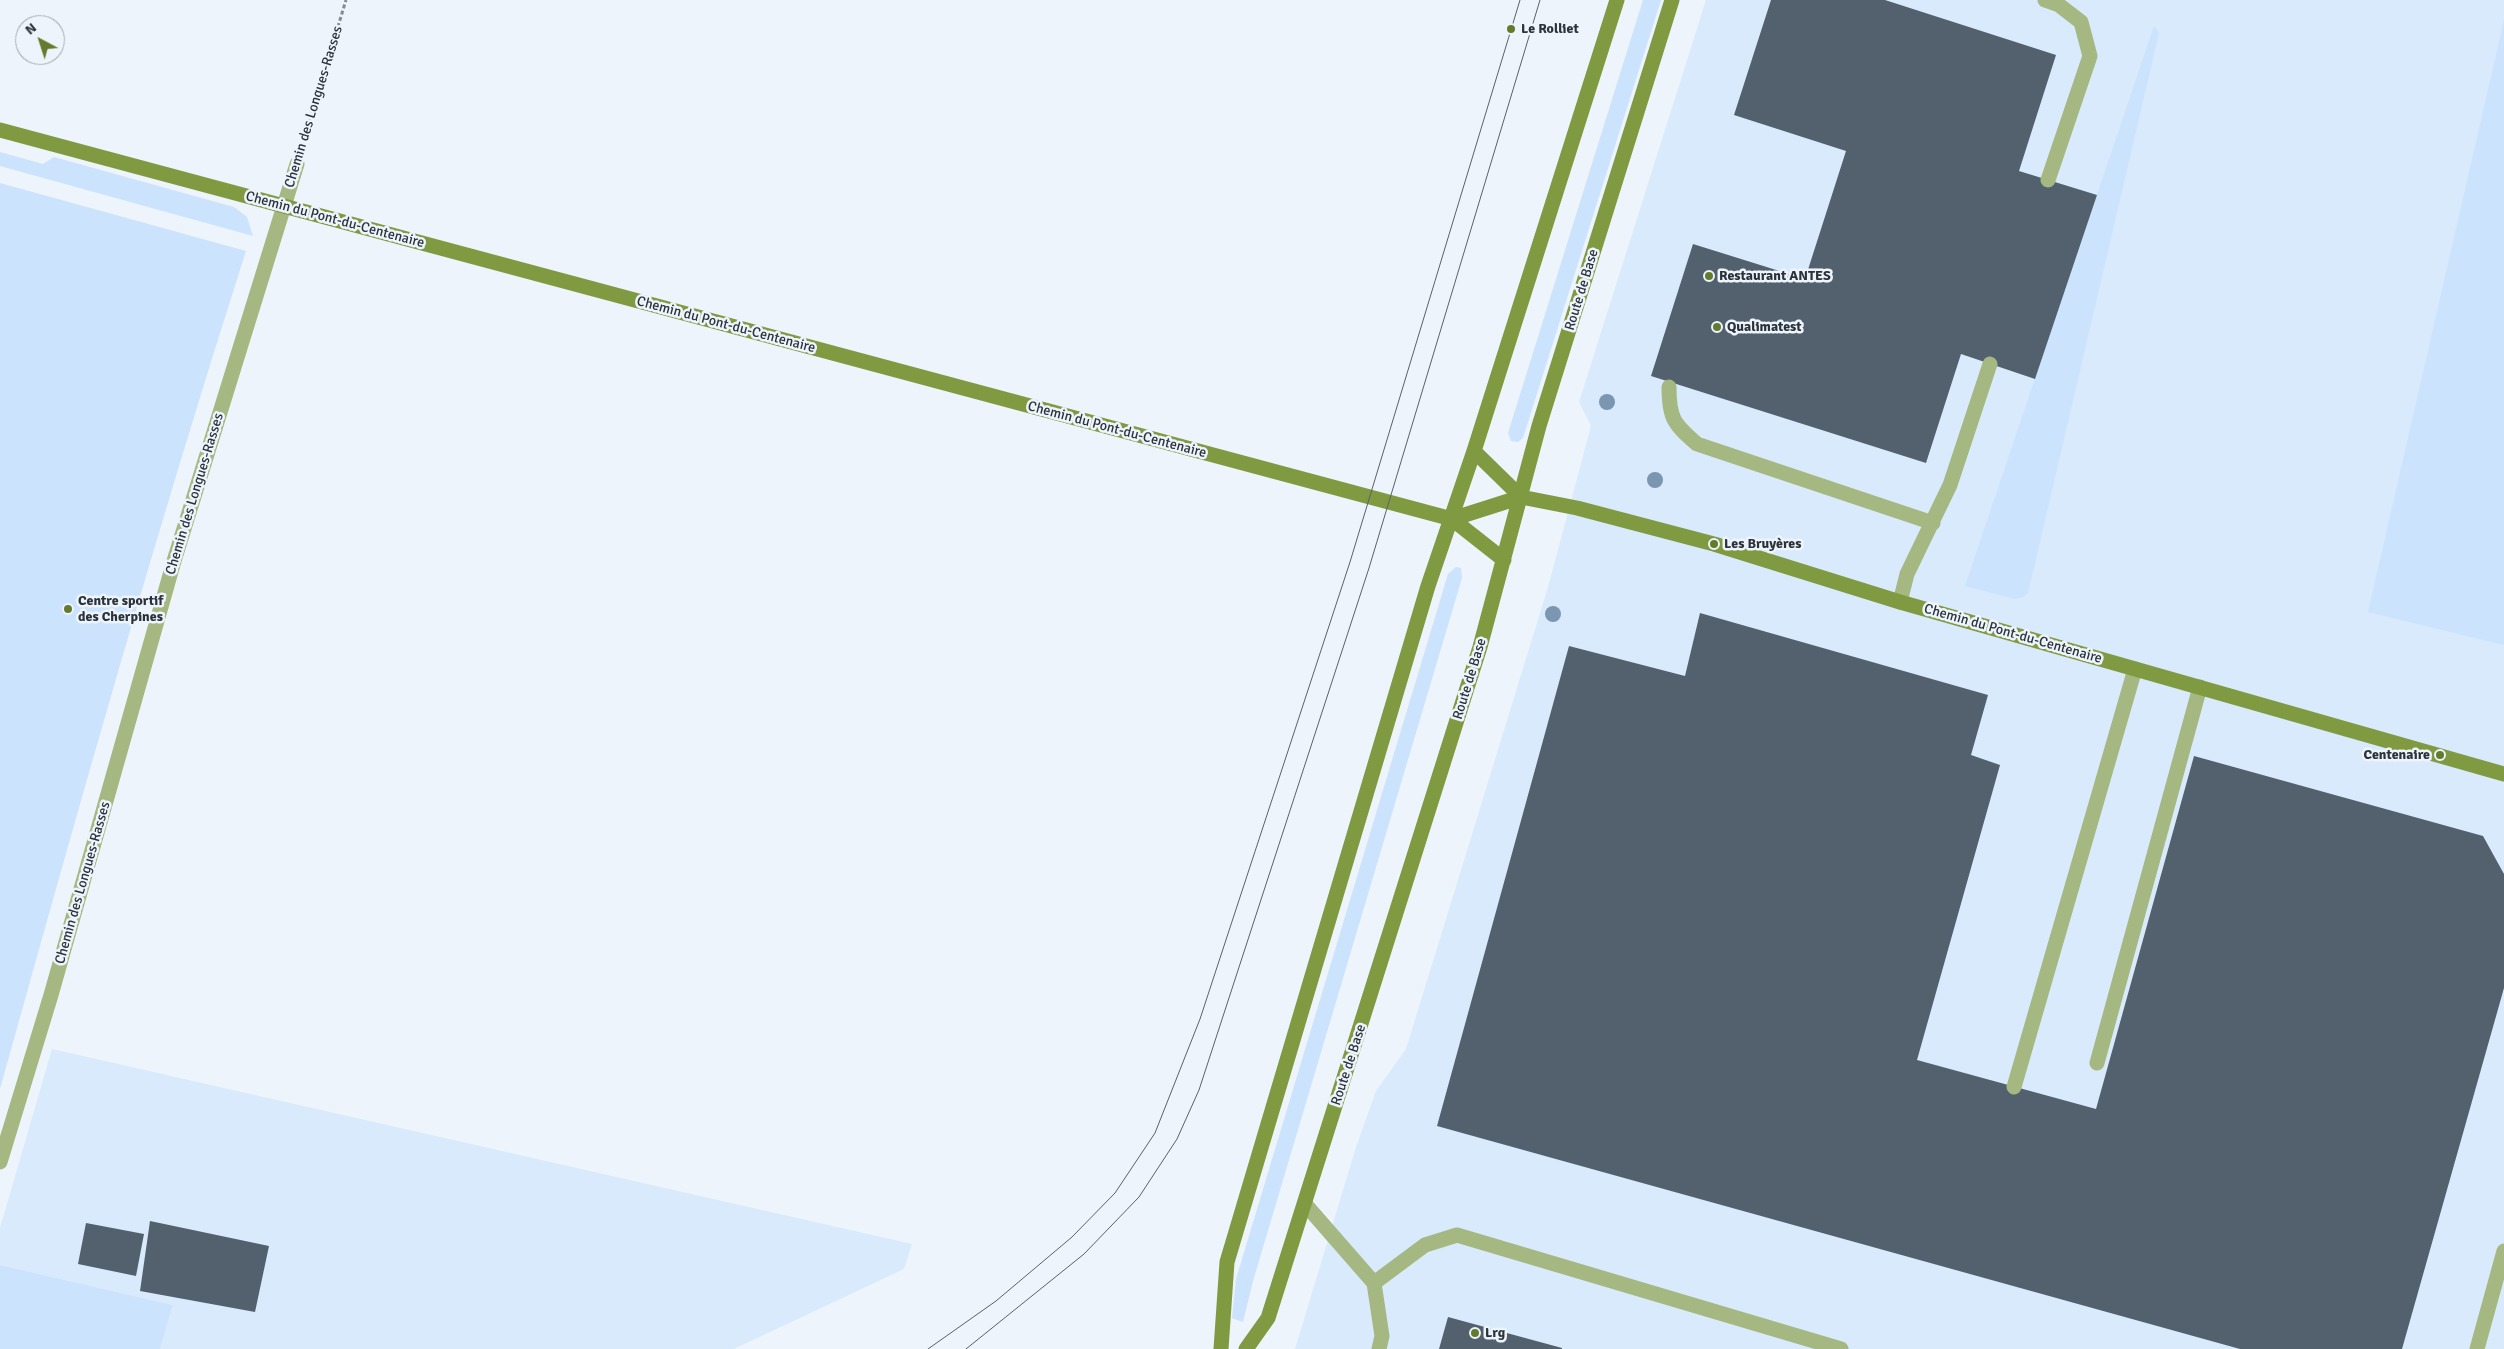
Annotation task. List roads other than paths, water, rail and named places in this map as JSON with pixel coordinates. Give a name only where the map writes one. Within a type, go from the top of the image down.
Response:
[{"type":"street","points":[[1221,1349],[1221,1323],[1227,1262],[1428,586],[1474,451],[1597,58],[1617,0]]},
{"type":"street","name":"Route de Base","points":[[1246,1349],[1268,1318],[1304,1204],[1477,656],[1539,426],[1672,0]]},
{"type":"street","points":[[2045,0],[2060,5],[2080,22],[2090,56],[2048,180]]},
{"type":"street","name":"Chemin du Pont-du-Centenaire","points":[[0,130],[1452,519]]},
{"type":"street","name":"Chemin des Longues-Rasses","points":[[0,1162],[51,995],[174,561],[297,164]]},
{"type":"street","points":[[1900,602],[1906,574],[1933,523],[1950,485],[1990,364]]},
{"type":"street","points":[[1669,387],[1669,410],[1675,425],[1697,444],[1933,523]]},
{"type":"street","points":[[1452,519],[1521,497],[1474,451]]},
{"type":"street","name":"Chemin du Pont-du-Centenaire","points":[[1521,497],[1576,508],[1714,544],[1900,602],[2504,774]]},
{"type":"street","points":[[1452,519],[1504,560]]},
{"type":"street","points":[[2014,1086],[2135,669]]},
{"type":"street","points":[[2097,1063],[2200,687]]},
{"type":"street","points":[[1304,1204],[1374,1283],[1382,1336],[1379,1349]]},
{"type":"street","points":[[1374,1283],[1425,1245],[1457,1235],[1841,1349]]},
{"type":"street","points":[[2477,1349],[2504,1251]]},
{"type":"tram line","points":[[928,1349],[996,1301],[1072,1237],[1115,1193],[1155,1133],[1200,1019],[1350,562],[1520,0]]},
{"type":"tram line","points":[[966,1349],[1084,1254],[1139,1197],[1177,1139],[1199,1090],[1369,568],[1540,0]]},
{"type":"place","name":"Le Rolliet","points":[[1511,29]]},
{"type":"place","name":"Restaurant ANTES","points":[[1709,276]]},
{"type":"place","name":"Qualimatest","points":[[1717,327]]},
{"type":"place","name":"Les Bruyères","points":[[1714,544]]},
{"type":"place","name":"Centre sportif des Cherpines","points":[[68,609]]},
{"type":"place","name":"Centenaire","points":[[2440,755]]},
{"type":"place","name":"Lrg","points":[[1475,1333]]}]
